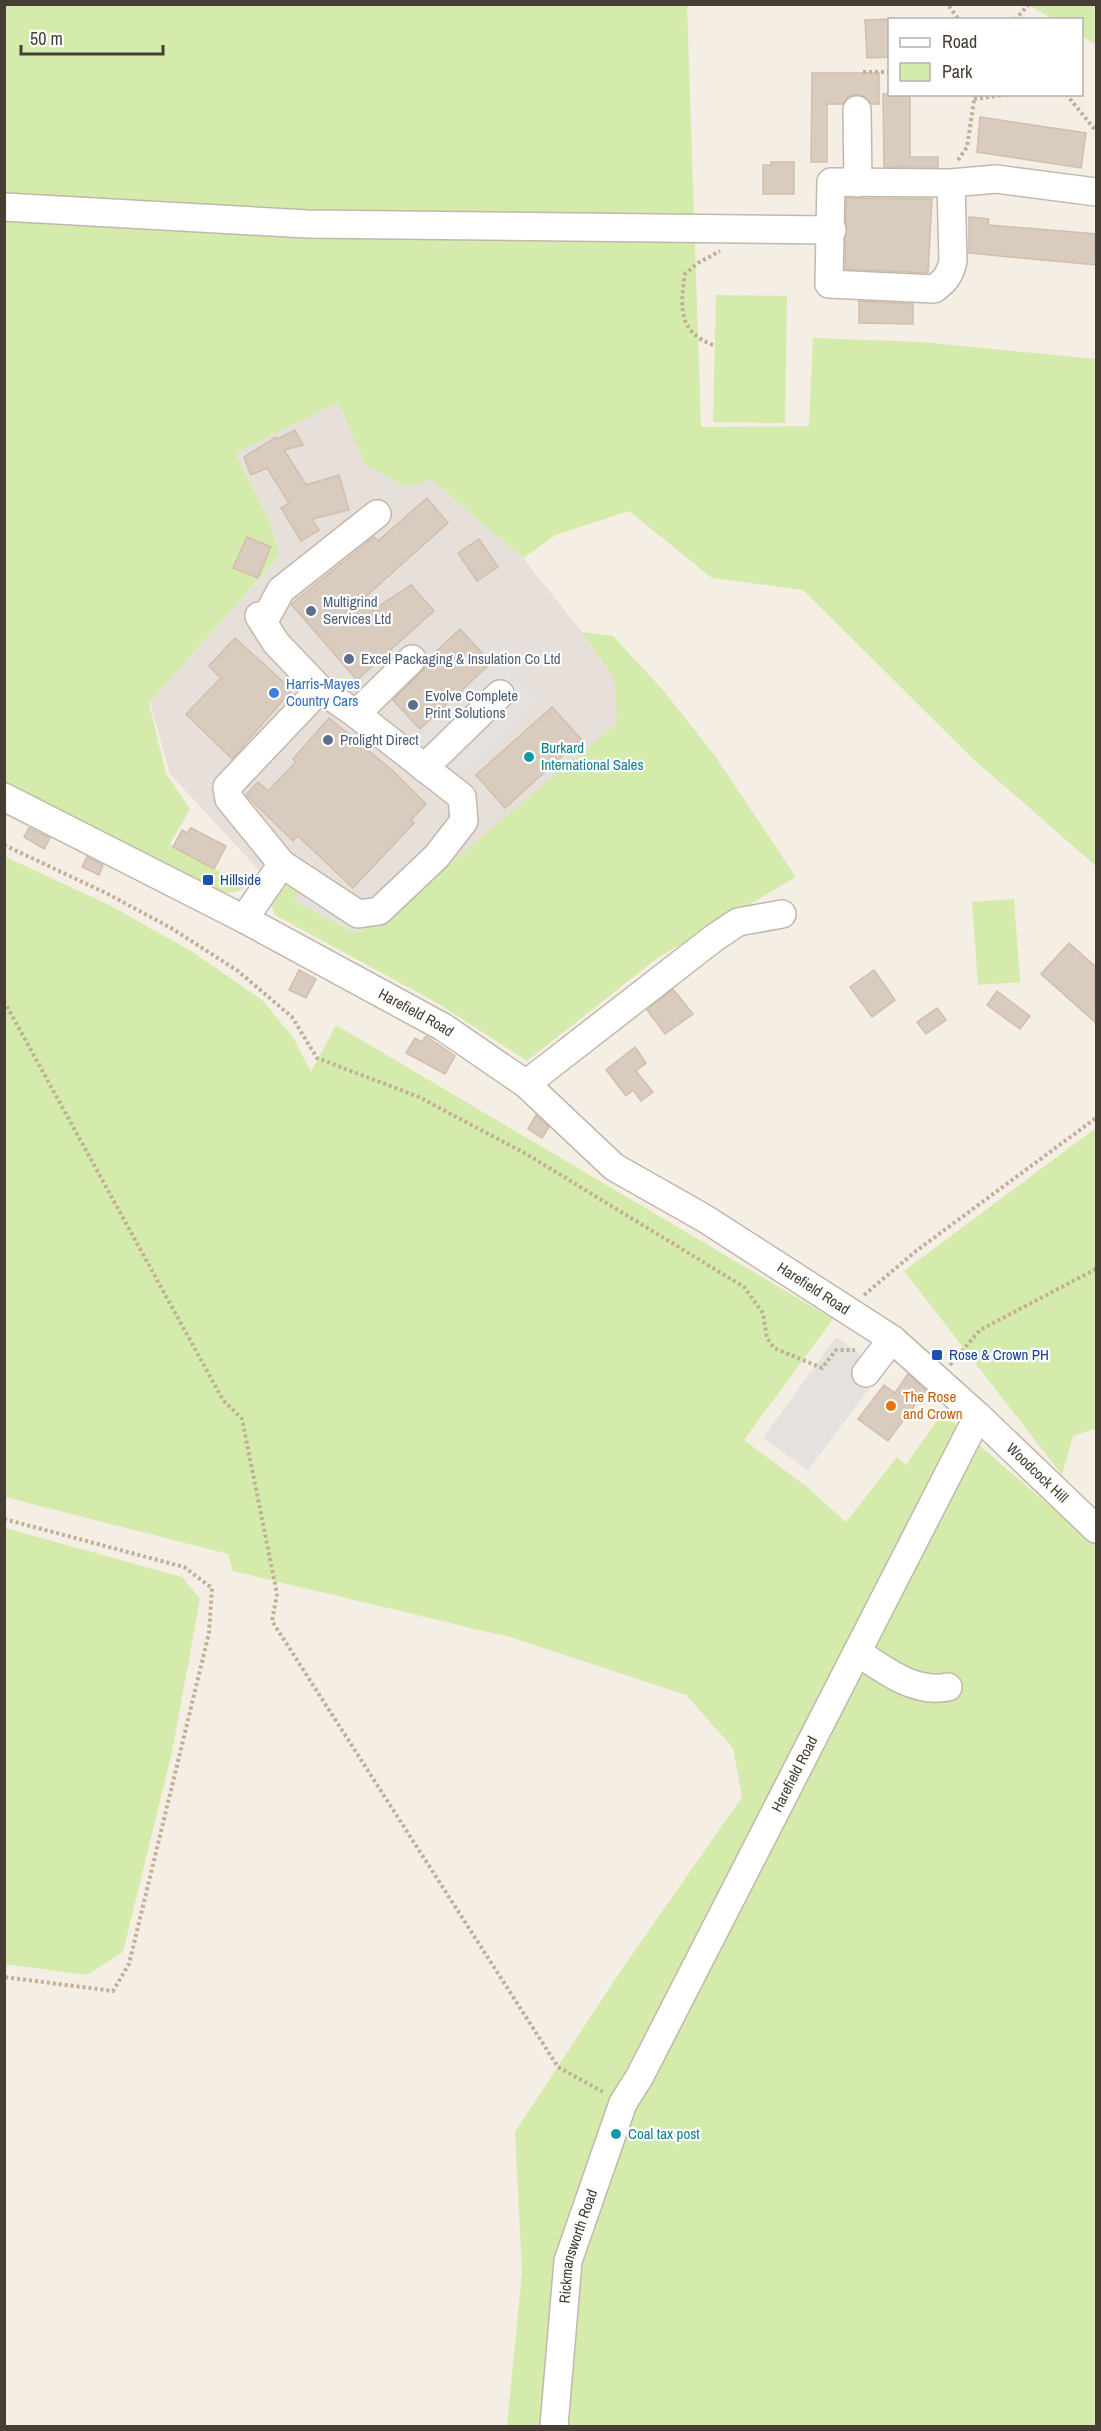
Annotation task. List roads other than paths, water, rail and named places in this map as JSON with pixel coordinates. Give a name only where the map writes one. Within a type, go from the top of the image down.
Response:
[{"type":"street","points":[[857,110],[858,183]]},
{"type":"street","points":[[951,183],[953,261],[951,273],[934,290],[829,284],[832,230],[831,182],[951,183],[996,179],[1096,192]]},
{"type":"street","points":[[4,207],[306,224],[832,230]]},
{"type":"street","points":[[320,689],[227,787],[229,799],[282,864],[358,914],[379,911],[437,855],[464,821],[462,797],[356,714],[320,689],[276,643],[261,618],[280,590],[377,514]]},
{"type":"street","points":[[356,714],[412,658]]},
{"type":"street","points":[[424,768],[500,694]]},
{"type":"street","name":"Harefield Road","points":[[4,797],[244,919],[443,1027],[526,1084],[614,1167],[704,1218],[856,1318],[892,1339],[978,1416],[640,2076]]},
{"type":"street","points":[[244,919],[282,864]]},
{"type":"street","points":[[526,1084],[738,922],[782,914]]},
{"type":"street","points":[[863,1362],[892,1339]]},
{"type":"street","name":"Woodcock Hill","points":[[978,1416],[1096,1529]]},
{"type":"street","points":[[857,1652],[886,1671],[922,1688],[934,1690],[948,1687]]},
{"type":"street","name":"Rickmansworth Road","points":[[554,2427],[568,2261],[623,2103],[640,2076]]},
{"type":"place","name":"Multigrind Services Ltd","points":[[311,611]]},
{"type":"place","name":"Excel Packaging & Insulation Co Ltd","points":[[349,659]]},
{"type":"place","name":"Harris-Mayes Country Cars","points":[[274,693]]},
{"type":"place","name":"Evolve Complete Print Solutions","points":[[413,705]]},
{"type":"place","name":"Prolight Direct","points":[[328,740]]},
{"type":"place","name":"Burkard International Sales","points":[[529,757]]},
{"type":"place","name":"Hillside","points":[[208,880]]},
{"type":"place","name":"Rose & Crown PH","points":[[937,1355]]},
{"type":"place","name":"The Rose and Crown","points":[[891,1406]]},
{"type":"place","name":"Coal tax post","points":[[616,2134]]}]
